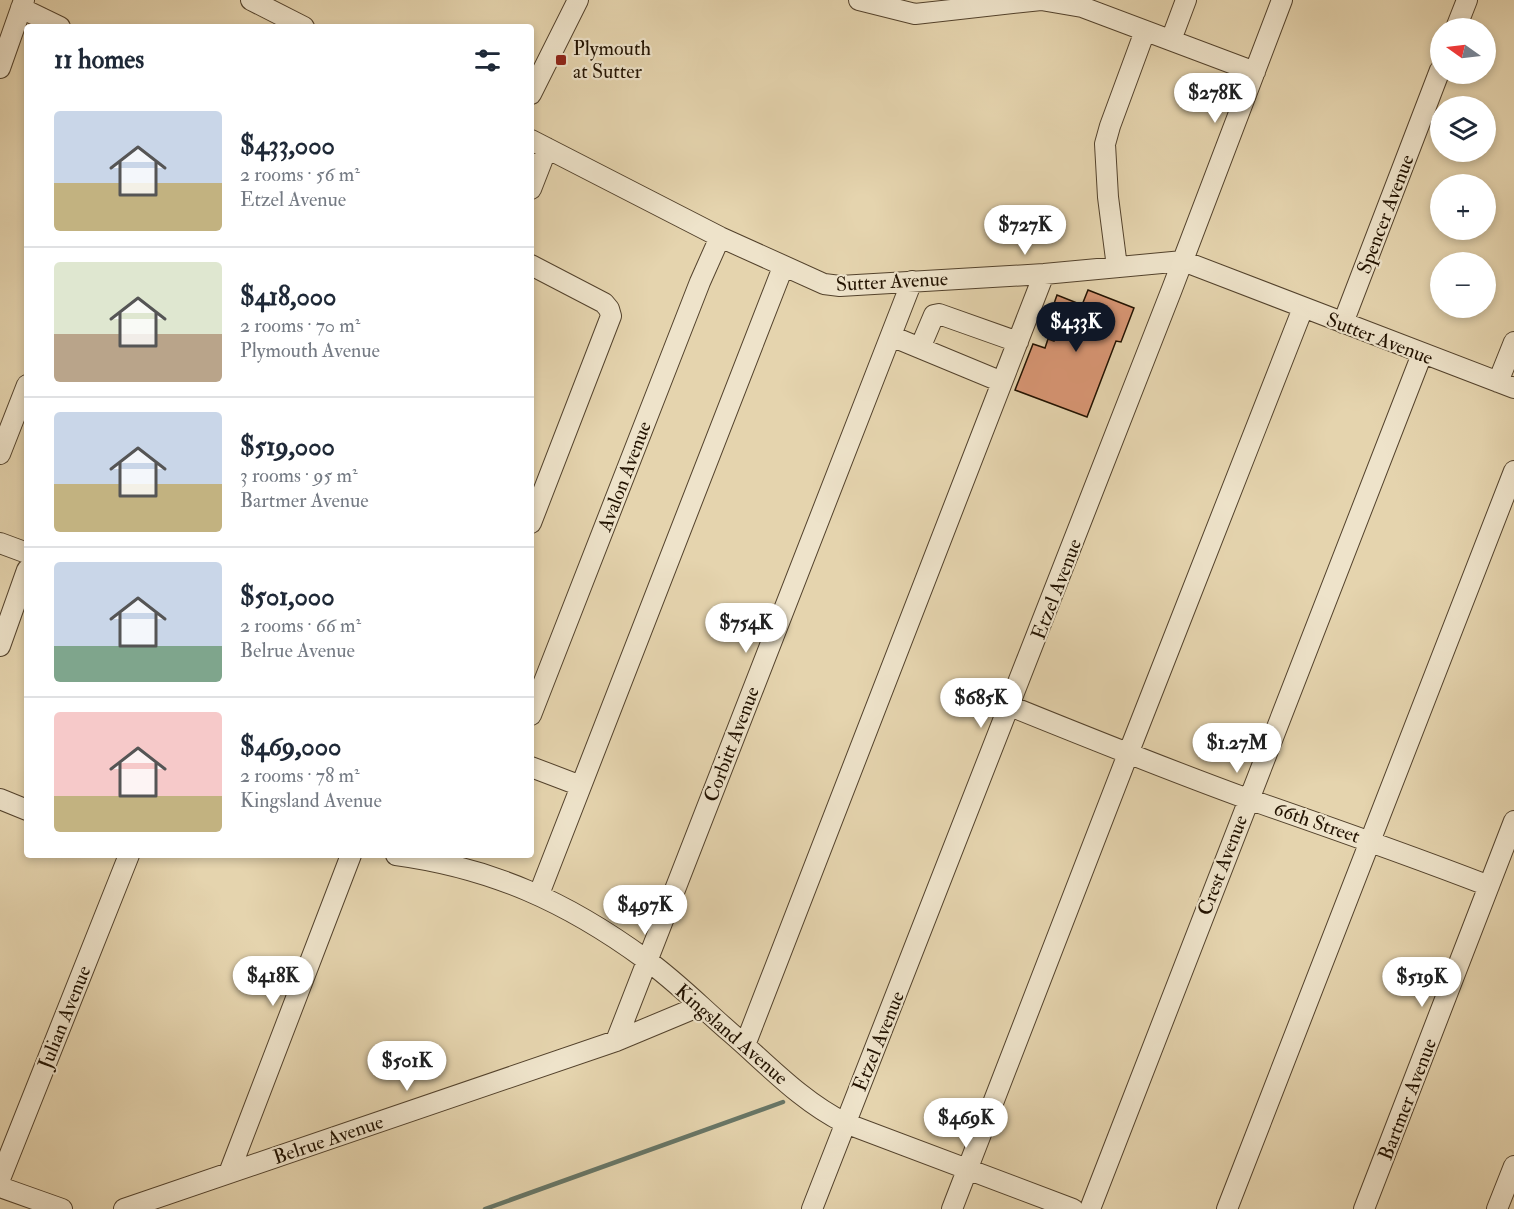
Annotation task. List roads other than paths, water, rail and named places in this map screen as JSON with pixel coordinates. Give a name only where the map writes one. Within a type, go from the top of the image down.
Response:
[{"type":"street","points":[[251,0],[298,24]]},
{"type":"street","points":[[859,0],[915,14],[1041,0],[1082,7],[1255,72]]},
{"type":"street","points":[[1171,40],[1186,0]]},
{"type":"street","name":"Etzel Avenue","points":[[812,1209],[1183,261],[1282,0]]},
{"type":"street","points":[[1460,18],[1467,0]]},
{"type":"street","points":[[534,88],[577,1]]},
{"type":"street","points":[[0,68],[23,4],[55,24]]},
{"type":"street","points":[[1117,267],[1108,197],[1106,136],[1145,31]]},
{"type":"street","name":"Spencer Avenue","points":[[1343,323],[1435,84]]},
{"type":"street","points":[[534,172],[539,144]]},
{"type":"street","name":"Sutter Avenue","points":[[539,144],[720,237],[824,284],[840,286],[1044,274],[1183,261],[1506,385]]},
{"type":"street","name":"Avalon Avenue","points":[[534,707],[700,282],[720,237]]},
{"type":"street","points":[[534,267],[604,303],[611,316],[534,515]]},
{"type":"street","points":[[539,894],[783,267]]},
{"type":"street","points":[[745,1045],[1044,274]]},
{"type":"street","name":"Corbitt Avenue","points":[[616,1041],[912,280]]},
{"type":"street","points":[[952,1209],[1303,308]]},
{"type":"street","points":[[920,348],[934,315],[939,314],[1018,342]]},
{"type":"street","points":[[891,336],[1002,382]]},
{"type":"street","points":[[1506,385],[1514,342]]},
{"type":"street","name":"Crest Avenue","points":[[1090,1209],[1422,354]]},
{"type":"street","points":[[0,454],[24,393]]},
{"type":"street","points":[[1227,1209],[1514,471]]},
{"type":"street","points":[[0,543],[24,552]]},
{"type":"street","points":[[0,646],[24,578]]},
{"type":"street","name":"66th Street","points":[[1010,706],[1128,754],[1370,840],[1489,886]]},
{"type":"street","points":[[534,768],[581,786]]},
{"type":"street","points":[[0,799],[24,809]]},
{"type":"street","name":"Bartmer Avenue","points":[[1364,1209],[1514,821]]},
{"type":"street","name":"Julian Avenue","points":[[0,1179],[128,858]]},
{"type":"street","points":[[229,1173],[350,858]]},
{"type":"street","name":"Kingsland Avenue","points":[[420,858],[489,875],[539,894],[581,917],[646,960],[814,1105],[845,1123],[1073,1209]]},
{"type":"street","name":"Belrue Avenue","points":[[124,1209],[616,1041],[700,1006]]},
{"type":"street","points":[[1497,1209],[1514,1166]]},
{"type":"street","points":[[0,1187],[62,1209]]},
{"type":"waterway","points":[[485,1209],[783,1102]]},
{"type":"place","name":"Plymouth at Sutter","points":[[561,60]]}]
